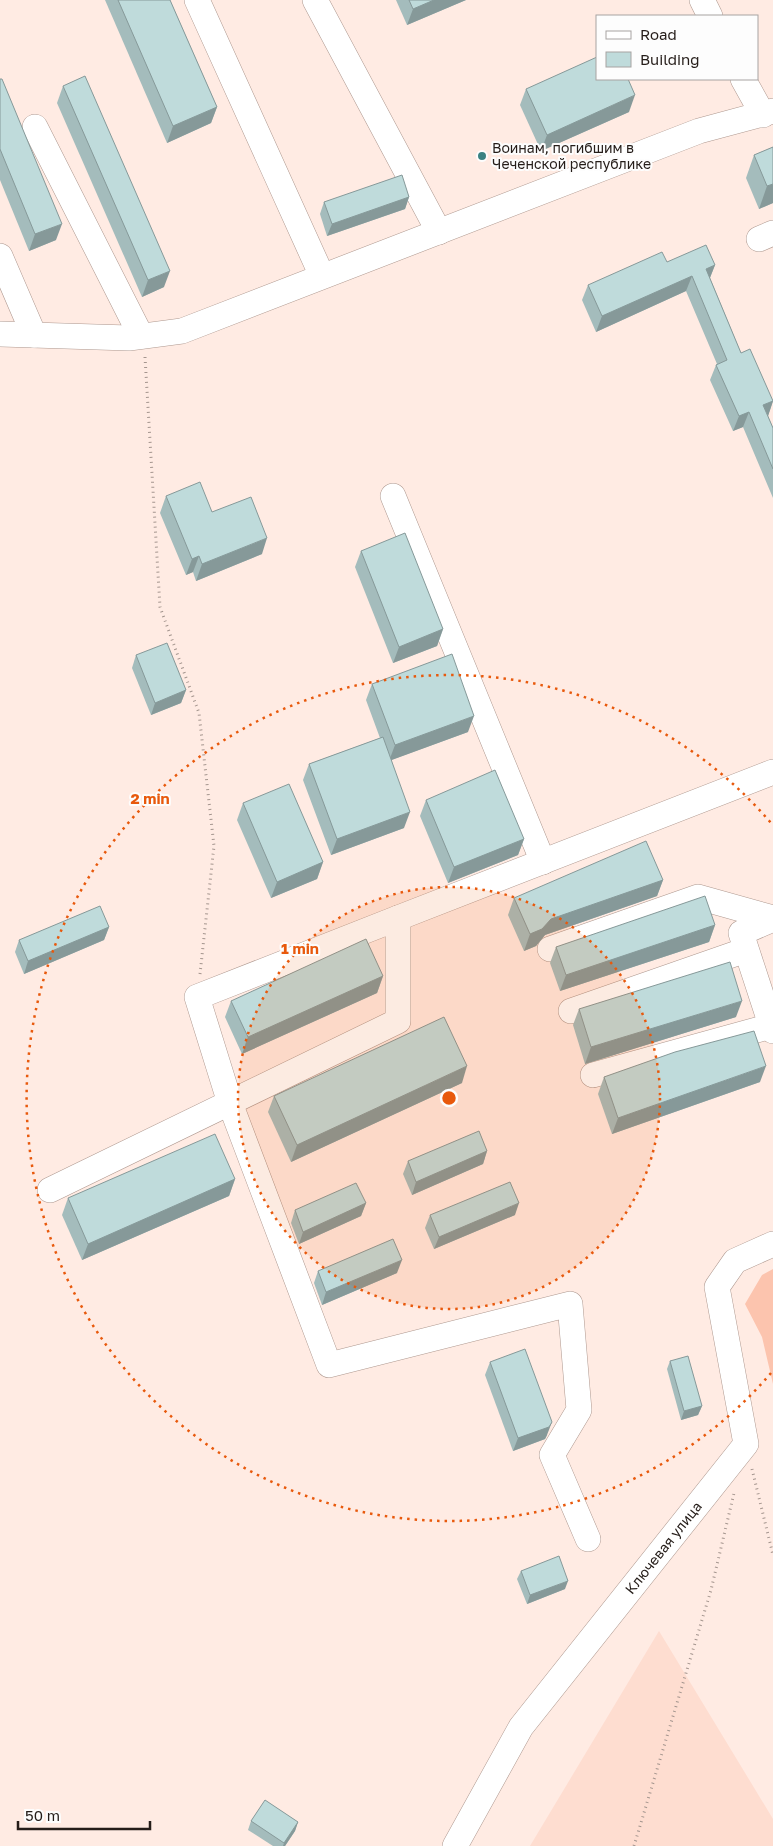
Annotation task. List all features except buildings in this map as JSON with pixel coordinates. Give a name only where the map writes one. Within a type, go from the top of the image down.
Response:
[{"type":"street","points":[[197,0],[322,276]]},
{"type":"street","points":[[315,0],[439,232]]},
{"type":"street","points":[[702,0],[710,15]]},
{"type":"street","points":[[0,334],[129,338],[182,330],[698,131],[768,113],[744,80]]},
{"type":"street","points":[[35,127],[141,336]]},
{"type":"street","points":[[0,256],[34,335]]},
{"type":"street","points":[[393,496],[543,862]]},
{"type":"street","points":[[588,1539],[552,1455],[579,1410],[570,1304],[329,1365],[230,1103],[197,997],[773,772]]},
{"type":"street","points":[[550,948],[698,897],[773,918]]},
{"type":"street","points":[[50,1190],[398,1021],[398,918]]},
{"type":"street","points":[[593,1075],[772,1028],[741,933],[773,918]]},
{"type":"street","points":[[571,1011],[746,950]]},
{"type":"street","points":[[746,1444],[717,1287],[735,1261],[773,1244]]},
{"type":"street","name":"Ключевая улица","points":[[455,1846],[521,1727],[746,1444]]},
{"type":"path","points":[[141,336],[147,367],[154,528],[160,607],[199,713],[214,846],[197,997]]},
{"type":"path","points":[[746,1444],[773,1555]]},
{"type":"path","points":[[634,1846],[711,1590],[735,1490]]},
{"type":"shaded area","points":[[773,1269],[773,1384],[762,1337],[745,1304],[762,1275]]},
{"type":"shaded area","points":[[659,1631],[773,1819],[773,1846],[530,1846]]},
{"type":"place","name":"Воинам, погибшим в Чеченской республике","points":[[482,156]]}]
